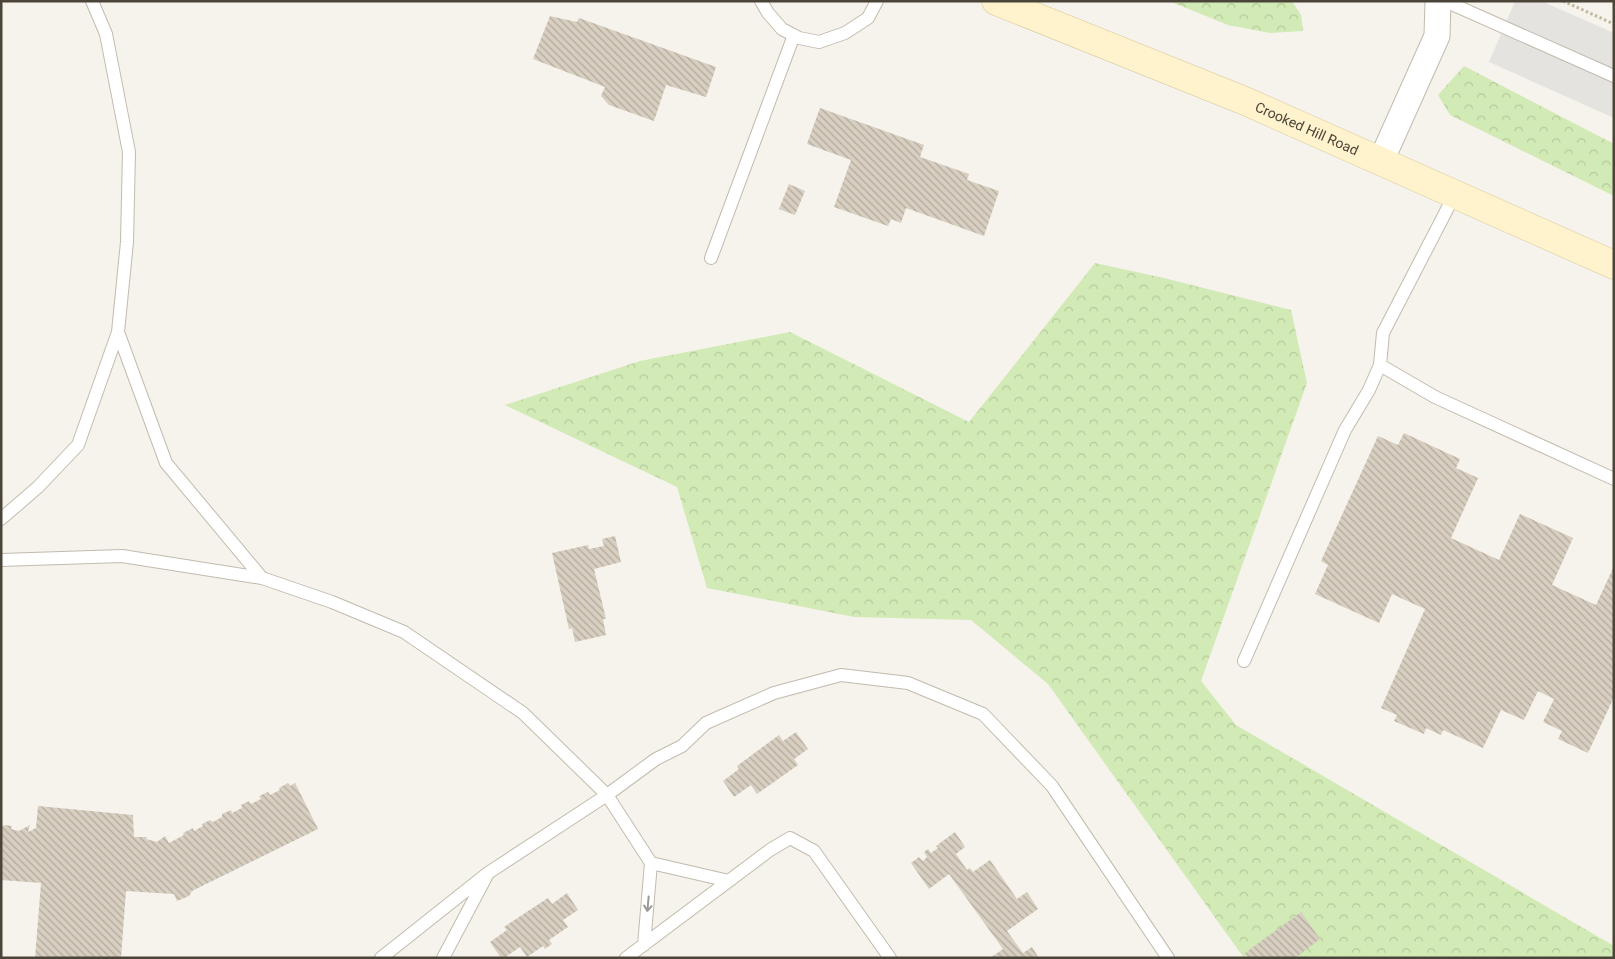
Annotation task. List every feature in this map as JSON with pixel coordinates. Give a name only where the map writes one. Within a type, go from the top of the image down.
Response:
[{"type":"main road","name":"Crooked Hill Road","points":[[996,1],[1245,101],[1614,265]]},
{"type":"street","points":[[1382,162],[1437,36],[1438,1]]},
{"type":"lane","points":[[1,519],[38,487],[78,445],[118,332],[127,242],[129,152],[106,34],[92,1]]},
{"type":"lane","points":[[761,1],[768,13],[782,29],[799,38],[819,42],[845,33],[868,18],[877,1]]},
{"type":"lane","points":[[1445,1],[1614,76]]},
{"type":"lane","points":[[711,258],[794,36]]},
{"type":"lane","points":[[1244,661],[1345,430],[1369,390],[1380,365],[1383,333],[1455,194]]},
{"type":"lane","points":[[118,332],[166,464],[262,578]]},
{"type":"lane","points":[[1380,365],[1435,397],[1614,479]]},
{"type":"lane","points":[[1,560],[122,556],[262,578],[332,602],[404,632],[523,713],[607,795],[651,863],[644,945]]},
{"type":"lane","points":[[381,958],[488,873],[607,795],[656,759],[682,746],[706,723],[774,693],[841,675],[908,683],[983,714],[1052,786],[1168,958]]},
{"type":"lane","points":[[626,958],[770,850],[790,838],[814,851],[890,958]]},
{"type":"lane","points":[[651,863],[729,881]]},
{"type":"lane","points":[[442,958],[488,873]]},
{"type":"path","points":[[1563,1],[1614,24]]},
{"type":"green space","points":[[1169,1],[1292,1],[1301,15],[1303,31],[1270,33],[1228,25]]},
{"type":"green space","points":[[1464,66],[1614,144],[1614,196],[1450,115],[1438,95]]},
{"type":"green space","points":[[1095,263],[1164,278],[1291,310],[1307,383],[1201,681],[1236,725],[1614,946],[1614,958],[1244,958],[1048,684],[971,620],[854,617],[707,588],[677,487],[505,405],[640,361],[790,332],[969,422]]},
{"type":"shaded area","points":[[1515,1],[1541,1],[1614,33],[1614,118],[1489,62]]},
{"type":"building","points":[[550,16],[577,22],[579,18],[716,67],[706,97],[666,85],[654,121],[609,105],[601,96],[605,87],[533,59]]},
{"type":"building","points":[[820,108],[924,145],[920,157],[969,174],[967,180],[999,191],[984,236],[906,208],[901,223],[891,219],[888,226],[834,207],[851,160],[807,144]]},
{"type":"building","points":[[789,184],[805,191],[795,215],[779,209]]},
{"type":"building","points":[[1404,433],[1460,459],[1456,468],[1478,478],[1451,538],[1499,560],[1520,514],[1573,538],[1552,585],[1596,605],[1614,566],[1614,697],[1588,753],[1558,739],[1562,731],[1543,722],[1554,699],[1538,691],[1524,720],[1501,710],[1483,748],[1443,730],[1441,735],[1426,728],[1424,734],[1394,721],[1397,715],[1381,708],[1425,609],[1392,594],[1379,623],[1315,594],[1328,565],[1321,561],[1378,436],[1398,445]]},
{"type":"building","points":[[615,536],[621,562],[594,569],[606,619],[603,619],[606,635],[575,642],[572,628],[569,629],[552,553],[588,545],[589,549],[604,546],[602,539]]},
{"type":"building","points":[[796,732],[808,749],[794,759],[798,765],[757,794],[751,785],[734,797],[723,781],[739,769],[737,766],[779,735],[783,741]]},
{"type":"building","points":[[288,783],[290,786],[295,783],[318,829],[192,891],[189,896],[177,901],[174,894],[126,891],[121,958],[35,958],[41,883],[1,880],[1,827],[5,825],[12,826],[11,829],[19,831],[30,825],[28,832],[36,828],[38,806],[133,815],[134,837],[147,837],[146,839],[157,842],[165,836],[169,843],[193,828],[194,831],[210,820],[213,822],[222,817],[222,814],[231,810],[232,813],[242,808],[241,805],[249,801],[251,804],[261,799],[259,796],[268,792],[270,795],[280,790],[279,788]]},
{"type":"building","points":[[955,832],[965,847],[956,854],[967,870],[970,868],[973,872],[990,860],[1017,899],[1027,892],[1038,909],[1007,931],[1023,953],[1032,947],[1039,958],[990,958],[1003,949],[949,874],[929,889],[911,863],[919,857],[923,861],[927,857],[924,852],[928,849],[931,853],[938,848],[936,846]]},
{"type":"building","points":[[567,893],[578,910],[563,920],[568,927],[549,940],[552,944],[545,949],[543,946],[527,957],[520,947],[504,958],[501,958],[490,942],[507,930],[504,927],[548,898],[552,904]]},
{"type":"building","points":[[1301,912],[1320,939],[1295,958],[1249,958],[1245,953]]}]
